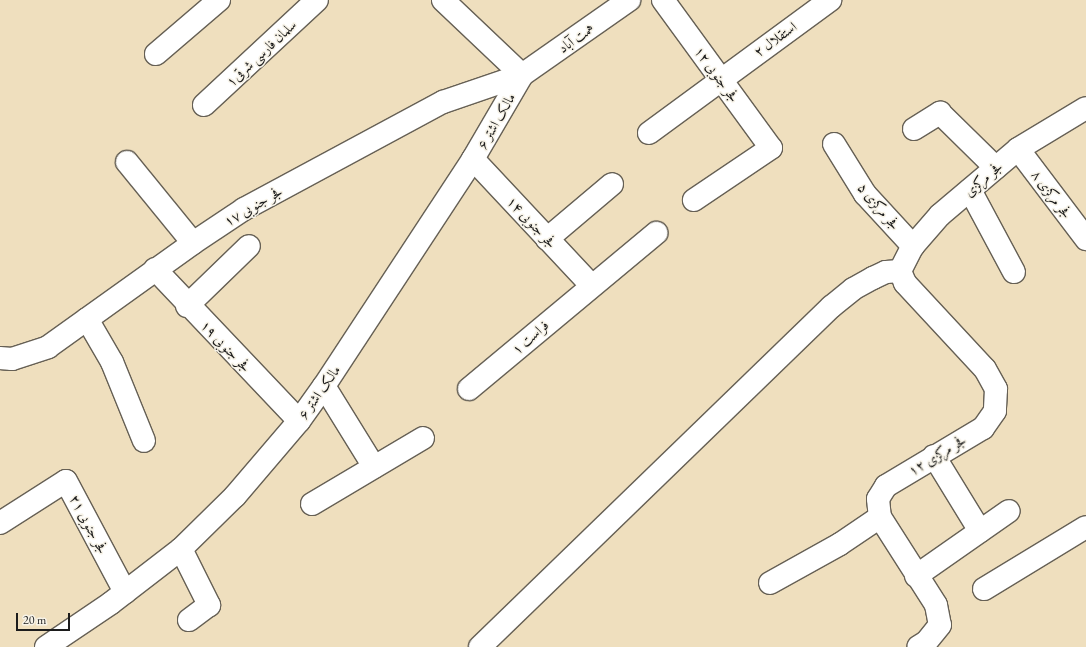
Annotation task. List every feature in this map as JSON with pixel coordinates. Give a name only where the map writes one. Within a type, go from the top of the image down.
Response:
[{"type":"street","points":[[156,54],[219,0]]},
{"type":"street","name":"سلمان فارسی شرقی۱","points":[[204,105],[317,0]]},
{"type":"street","points":[[443,0],[522,76]]},
{"type":"street","name":"همت آباد","points":[[522,76],[629,0]]},
{"type":"street","name":"فجر جنوبی ۱۲","points":[[663,0],[771,148],[694,200]]},
{"type":"street","name":"استقلال ۲","points":[[649,133],[830,0]]},
{"type":"street","name":"مالک اشتر ۶","points":[[46,647],[125,592],[181,549],[235,496],[299,421],[324,386],[473,159],[522,76]]},
{"type":"street","name":"فجر جنوبی ۱۷","points":[[0,358],[12,359],[48,347],[155,269],[244,209],[443,102],[522,76]]},
{"type":"street","name":"فجر مرکزی","points":[[900,271],[913,246],[940,215],[1018,149],[1086,108]]},
{"type":"street","points":[[914,128],[940,113],[996,168]]},
{"type":"street","name":"فجر مرکزی ۵","points":[[834,144],[865,194],[913,246]]},
{"type":"street","name":"فجر مرکزی ۸","points":[[1018,149],[1086,239]]},
{"type":"street","name":"فجر جنوبی ۱۴","points":[[473,159],[591,285]]},
{"type":"street","points":[[128,162],[193,243]]},
{"type":"street","points":[[548,239],[612,184]]},
{"type":"street","points":[[970,190],[1014,272]]},
{"type":"street","name":"فراست ۱","points":[[469,389],[591,285],[656,233]]},
{"type":"street","points":[[187,306],[249,246]]},
{"type":"street","name":"فجر جنوبی ۱۹","points":[[155,269],[187,306],[299,421]]},
{"type":"street","points":[[480,647],[831,307],[853,289],[873,278],[886,272],[900,271]]},
{"type":"street","name":"فجر مرکزی ۱۲","points":[[900,271],[905,283],[985,369],[996,389],[995,411],[983,428],[886,486],[878,499],[880,517],[916,576],[936,605],[940,625],[926,642],[918,647]]},
{"type":"street","points":[[87,319],[112,362],[144,441]]},
{"type":"street","points":[[324,386],[374,467]]},
{"type":"street","points":[[312,504],[423,438]]},
{"type":"street","points":[[934,456],[980,531]]},
{"type":"street","name":"فجر جنوبی ۲۱","points":[[0,523],[66,481],[125,592]]},
{"type":"street","points":[[916,576],[1009,511]]},
{"type":"street","points":[[770,583],[840,544],[880,517]]},
{"type":"street","points":[[984,588],[1086,527]]},
{"type":"street","points":[[181,549],[209,605],[189,620]]}]
